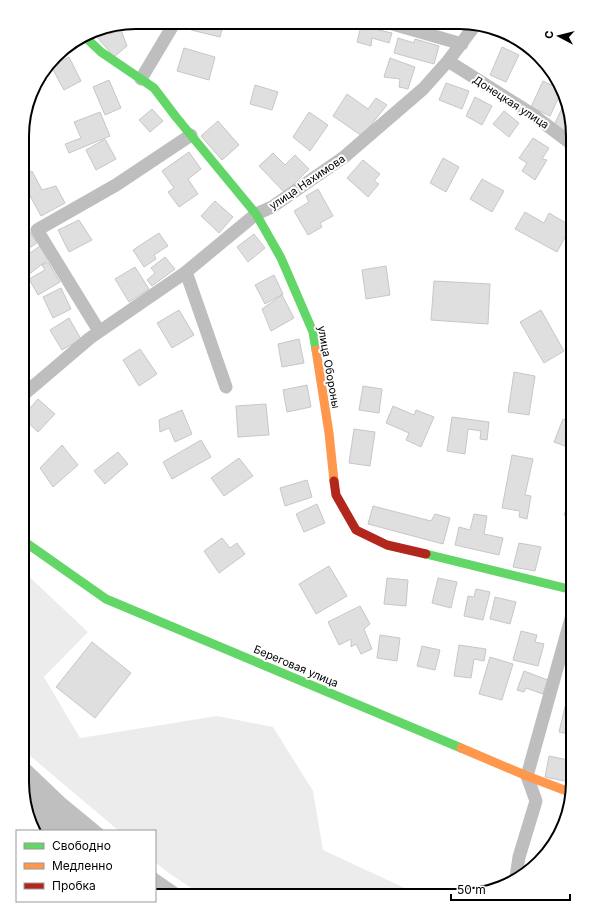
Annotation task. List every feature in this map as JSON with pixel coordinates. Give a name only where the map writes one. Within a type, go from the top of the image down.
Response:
[{"type":"street","points":[[141,79],[172,29]]},
{"type":"street","points":[[410,29],[462,44]]},
{"type":"street","name":"улица Нахимова","points":[[29,390],[99,331],[186,272],[256,214],[272,207],[344,157],[423,89],[448,62],[472,30]]},
{"type":"street","name":"улица Обороны","points":[[88,40],[100,52],[154,88],[190,135],[256,214],[281,258],[313,332],[329,433],[336,495],[356,530],[387,545],[566,588]]},
{"type":"street","name":"Донецкая улица","points":[[448,62],[532,114],[566,140]]},
{"type":"street","points":[[99,331],[38,230],[116,184],[190,135]]},
{"type":"street","points":[[186,272],[226,387]]},
{"type":"street","name":"Береговая улица","points":[[29,545],[106,599],[527,776],[566,791]]},
{"type":"street","points":[[517,872],[519,858],[536,801],[527,776],[566,636]]},
{"type":"shaded area","points":[[29,577],[88,632],[44,677],[80,738],[217,716],[273,727],[313,791],[323,850],[407,889],[193,889],[156,863],[156,830],[118,830],[29,755]]},
{"type":"shaded area","points":[[29,764],[65,798],[104,830],[40,830],[31,803],[29,789]]},
{"type":"shaded area","points":[[156,873],[179,889],[156,889]]},
{"type":"building","points":[[191,29],[222,29],[220,37]]},
{"type":"building","points":[[360,29],[374,29],[392,33],[389,43],[372,38],[371,46],[357,42]]},
{"type":"building","points":[[121,30],[127,46],[114,57],[97,37]]},
{"type":"building","points":[[398,38],[414,43],[415,39],[439,46],[434,64],[394,53]]},
{"type":"building","points":[[502,47],[519,55],[506,82],[490,75]]},
{"type":"building","points":[[184,48],[215,57],[209,80],[177,71]]},
{"type":"building","points":[[69,57],[81,81],[64,90],[53,70],[61,61]]},
{"type":"building","points":[[390,58],[415,67],[408,89],[399,87],[400,79],[384,77]]},
{"type":"building","points":[[109,80],[121,108],[105,115],[93,87]]},
{"type":"building","points":[[543,81],[553,86],[559,97],[550,116],[531,107]]},
{"type":"building","points":[[446,83],[469,91],[462,109],[439,100]]},
{"type":"building","points":[[255,85],[278,92],[272,110],[250,104]]},
{"type":"building","points":[[347,94],[368,109],[376,98],[387,105],[362,136],[333,116]]},
{"type":"building","points":[[475,97],[492,106],[482,125],[466,116]]},
{"type":"building","points":[[562,108],[566,131],[554,125]]},
{"type":"building","points":[[152,109],[163,121],[150,132],[139,120]]},
{"type":"building","points":[[504,111],[519,123],[509,137],[493,124]]},
{"type":"building","points":[[100,112],[110,136],[69,153],[65,144],[81,138],[74,122]]},
{"type":"building","points":[[309,112],[328,125],[310,151],[293,137]]},
{"type":"building","points":[[218,121],[239,145],[222,160],[201,136]]},
{"type":"building","points":[[533,138],[549,148],[542,159],[547,160],[535,180],[522,171],[527,163],[519,158]]},
{"type":"building","points":[[105,139],[116,159],[96,170],[86,150]]},
{"type":"building","points":[[189,152],[201,169],[188,179],[198,194],[179,207],[168,192],[174,188],[162,171]]},
{"type":"building","points":[[273,153],[285,165],[295,155],[309,169],[285,193],[259,166]]},
{"type":"building","points":[[443,158],[459,167],[446,192],[430,183]]},
{"type":"building","points":[[363,160],[380,174],[374,181],[379,184],[368,197],[347,178]]},
{"type":"building","points":[[32,171],[42,190],[56,186],[65,203],[41,216],[29,194],[29,173]]},
{"type":"building","points":[[482,179],[504,191],[492,212],[470,199]]},
{"type":"building","points":[[318,189],[333,216],[320,223],[322,227],[308,235],[294,211],[309,202],[306,196]]},
{"type":"building","points":[[215,201],[233,217],[219,233],[201,216]]},
{"type":"building","points":[[525,212],[544,223],[549,213],[566,223],[566,235],[557,252],[515,229]]},
{"type":"building","points":[[79,220],[92,240],[69,252],[58,230]]},
{"type":"building","points":[[29,231],[37,243],[29,248]]},
{"type":"building","points":[[159,233],[168,246],[154,255],[156,259],[144,267],[133,250]]},
{"type":"building","points":[[254,234],[265,248],[248,262],[237,247]]},
{"type":"building","points":[[40,246],[49,259],[29,274],[29,254]]},
{"type":"building","points":[[165,257],[175,269],[152,286],[147,280],[155,273],[151,268]]},
{"type":"building","points":[[48,262],[60,282],[38,295],[29,279],[45,270],[42,265]]},
{"type":"building","points":[[386,266],[390,295],[366,299],[362,270]]},
{"type":"building","points":[[135,267],[149,289],[129,302],[115,279]]},
{"type":"building","points":[[274,275],[283,294],[265,304],[255,285]]},
{"type":"building","points":[[434,281],[490,284],[488,324],[431,320]]},
{"type":"building","points":[[61,288],[71,309],[53,318],[43,297]]},
{"type":"building","points":[[282,295],[294,318],[271,331],[262,309]]},
{"type":"building","points":[[179,310],[194,335],[172,348],[157,323]]},
{"type":"building","points":[[541,310],[564,351],[544,363],[520,322]]},
{"type":"building","points":[[69,318],[81,339],[62,350],[50,330]]},
{"type":"building","points":[[299,339],[304,363],[282,367],[278,344]]},
{"type":"building","points":[[140,349],[157,374],[139,386],[123,360]]},
{"type":"building","points":[[514,372],[535,376],[529,415],[508,412]]},
{"type":"building","points":[[307,385],[311,407],[287,412],[283,390]]},
{"type":"building","points":[[363,386],[382,389],[379,413],[359,410]]},
{"type":"building","points":[[38,399],[55,414],[38,432],[29,424],[29,409]]},
{"type":"building","points":[[266,404],[269,435],[238,437],[236,406]]},
{"type":"building","points":[[393,406],[414,415],[416,410],[434,417],[421,447],[406,440],[409,433],[386,423]]},
{"type":"building","points":[[182,410],[192,434],[175,442],[169,428],[160,432],[159,420]]},
{"type":"building","points":[[452,417],[489,422],[487,440],[480,439],[481,431],[468,429],[465,454],[447,451]]},
{"type":"building","points":[[563,419],[566,420],[566,446],[554,442]]},
{"type":"building","points":[[354,429],[375,432],[370,466],[349,463]]},
{"type":"building","points":[[201,440],[211,457],[172,479],[163,462]]},
{"type":"building","points":[[62,445],[78,465],[53,487],[40,468]]},
{"type":"building","points":[[118,452],[128,464],[105,484],[94,471]]},
{"type":"building","points":[[512,455],[533,459],[525,495],[531,496],[527,519],[519,517],[520,511],[502,508]]},
{"type":"building","points":[[239,458],[253,476],[224,496],[211,478]]},
{"type":"building","points":[[307,480],[312,497],[285,506],[280,488]]},
{"type":"building","points":[[317,504],[325,523],[304,532],[296,514]]},
{"type":"building","points":[[373,506],[431,521],[435,514],[450,518],[443,544],[368,524]]},
{"type":"building","points":[[474,514],[487,516],[484,534],[503,538],[499,555],[455,545],[459,527],[470,530]]},
{"type":"building","points":[[222,538],[230,548],[237,543],[245,554],[219,573],[204,551]]},
{"type":"building","points":[[519,543],[541,547],[535,571],[513,567]]},
{"type":"building","points":[[329,566],[347,596],[316,614],[299,584]]},
{"type":"building","points":[[387,578],[408,580],[406,606],[384,604]]},
{"type":"building","points":[[438,578],[457,582],[451,608],[432,603]]},
{"type":"building","points":[[476,589],[490,592],[483,620],[464,616],[468,596],[474,597]]},
{"type":"building","points":[[495,597],[516,602],[510,624],[490,619]]},
{"type":"building","points":[[360,606],[370,624],[364,629],[372,649],[361,654],[356,644],[351,647],[351,639],[339,645],[328,622]]},
{"type":"building","points":[[521,631],[537,635],[535,642],[544,644],[538,666],[513,660]]},
{"type":"building","points":[[380,635],[400,638],[397,661],[377,658]]},
{"type":"building","points":[[92,642],[131,673],[95,718],[56,687]]},
{"type":"building","points":[[459,645],[486,649],[484,661],[474,659],[471,678],[454,676]]},
{"type":"building","points":[[422,646],[440,650],[435,670],[417,666]]},
{"type":"building","points":[[490,657],[513,664],[502,700],[479,694]]},
{"type":"building","points":[[524,671],[548,680],[543,694],[526,688],[524,692],[517,690]]},
{"type":"building","points":[[565,707],[566,707],[566,734],[559,732]]},
{"type":"building","points":[[549,756],[566,760],[566,781],[545,777]]},
{"type":"traffic: fast","points":[[89,40],[101,52],[154,88],[256,214],[281,258],[313,332],[316,350]]},
{"type":"traffic: fast","points":[[29,545],[106,599],[461,748]]},
{"type":"traffic: fast","points":[[426,554],[566,588]]},
{"type":"traffic: slow","points":[[316,350],[329,433],[334,481]]},
{"type":"traffic: slow","points":[[461,748],[566,791]]},
{"type":"traffic: jam","points":[[334,481],[336,495],[356,530],[387,545],[426,554]]}]
